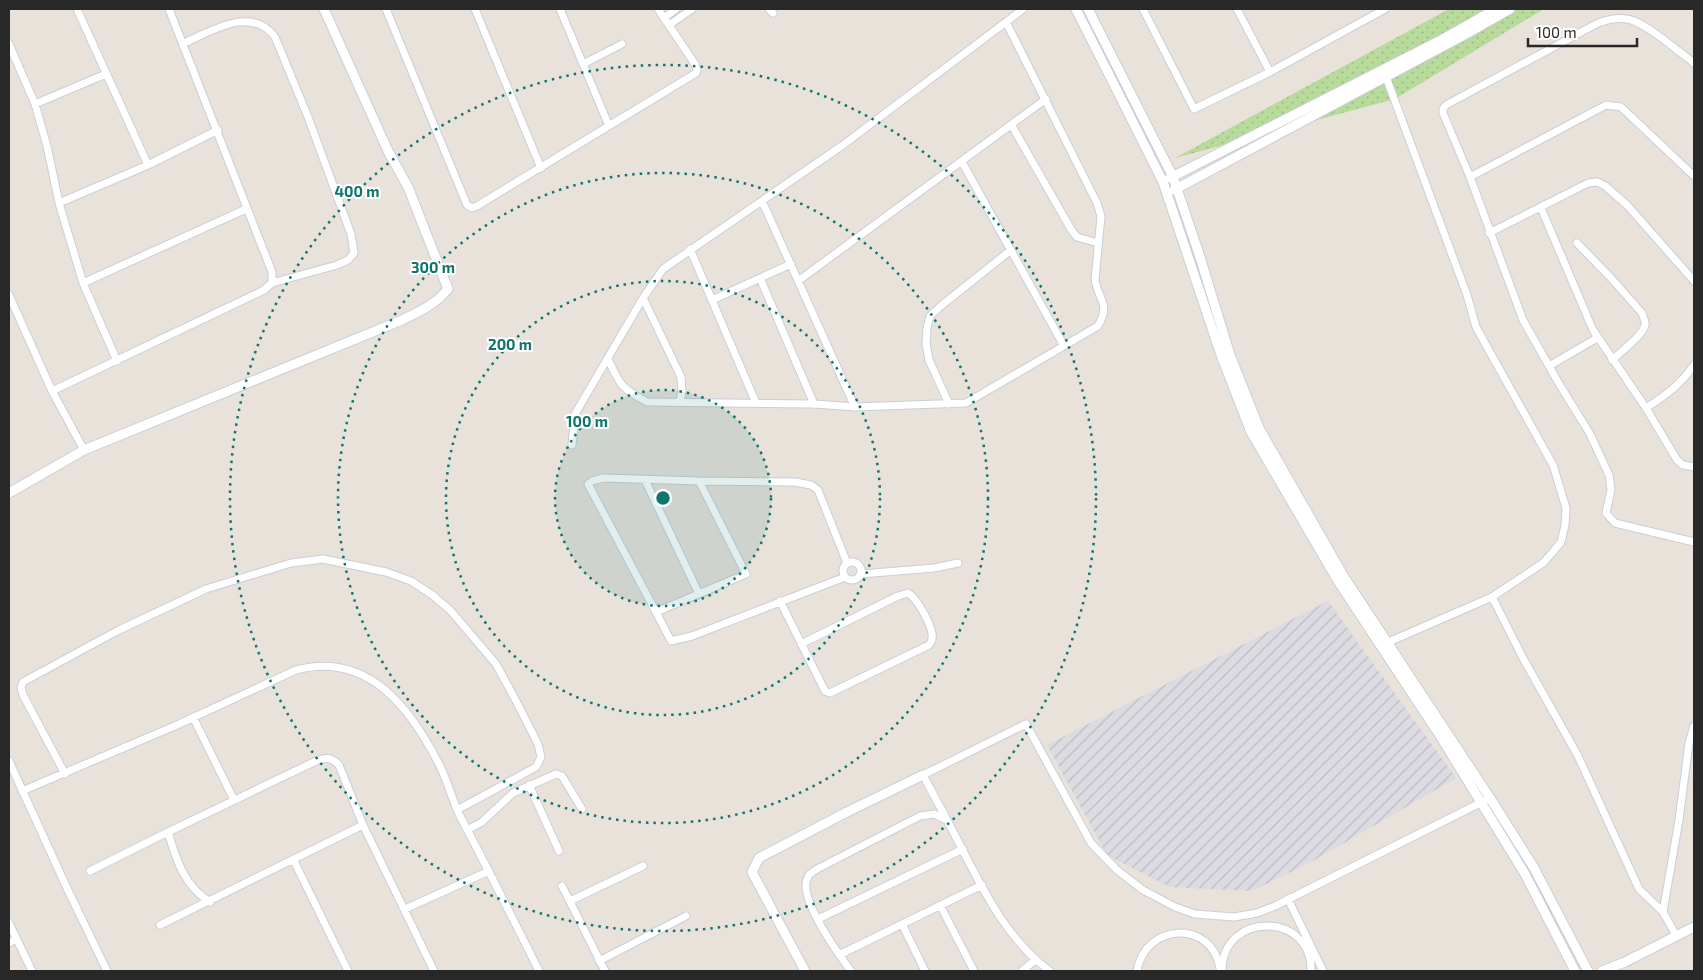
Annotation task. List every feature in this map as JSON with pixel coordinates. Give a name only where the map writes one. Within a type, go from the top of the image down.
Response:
[{"type":"street","points":[[77,9],[148,165]]},
{"type":"street","points":[[169,9],[184,43],[246,209],[272,272],[272,283]]},
{"type":"street","points":[[9,492],[84,450],[402,320],[440,299],[448,289],[408,187],[388,151],[324,9]]},
{"type":"street","points":[[386,9],[467,205],[472,208],[696,73],[695,64],[658,9]]},
{"type":"street","points":[[475,9],[541,168]]},
{"type":"street","points":[[560,9],[609,126]]},
{"type":"street","points":[[664,18],[676,9]]},
{"type":"street","points":[[669,25],[692,9]]},
{"type":"street","points":[[572,445],[575,414],[643,298],[663,269],[843,145],[1023,9]]},
{"type":"street","points":[[1076,9],[1163,182],[1221,355],[1251,432],[1338,581],[1384,644]]},
{"type":"street","points":[[1088,9],[1178,188],[1230,355],[1259,428],[1344,576],[1439,734],[1534,868],[1588,971]]},
{"type":"street","points":[[1143,9],[1194,109],[1270,72],[1385,9]]},
{"type":"street","points":[[1237,9],[1270,72]]},
{"type":"street","points":[[1163,182],[1496,9]]},
{"type":"street","points":[[1167,194],[1510,9]]},
{"type":"street","points":[[1694,63],[1639,22],[1611,18],[1598,23],[1446,105],[1443,109],[1444,118],[1470,176],[1489,233],[1523,320],[1590,434],[1609,475],[1611,490],[1606,513],[1615,523],[1694,542]]},
{"type":"street","points":[[52,391],[264,290],[272,283],[337,265],[348,260],[354,252],[351,234],[312,126],[275,37],[269,30],[258,23],[242,21],[231,22],[184,43]]},
{"type":"street","points":[[608,359],[620,385],[633,395],[647,402],[814,404],[854,407],[966,403],[1098,326],[1104,314],[1105,304],[1097,290],[1095,280],[1101,216],[1097,203],[1006,22]]},
{"type":"street","points":[[9,44],[35,104],[47,146],[59,203],[83,283],[117,361]]},
{"type":"street","points":[[583,64],[622,44]]},
{"type":"street","points":[[35,104],[106,74]]},
{"type":"street","points":[[1384,644],[1492,597],[1543,563],[1561,542],[1566,525],[1566,508],[1553,465],[1476,328],[1467,295],[1386,77]]},
{"type":"street","points":[[798,281],[1046,100]]},
{"type":"street","points":[[1470,176],[1606,105],[1621,107],[1694,176]]},
{"type":"street","points":[[1012,126],[1072,231],[1077,237],[1098,243]]},
{"type":"street","points":[[59,203],[148,165],[218,130]]},
{"type":"street","points":[[962,162],[1064,346]]},
{"type":"street","points":[[1489,233],[1588,183],[1597,182],[1627,206],[1694,281]]},
{"type":"street","points":[[762,201],[854,407]]},
{"type":"street","points":[[1541,208],[1597,338],[1646,408],[1677,460],[1682,465],[1694,466]]},
{"type":"street","points":[[83,283],[246,209]]},
{"type":"street","points":[[1577,243],[1610,276],[1642,313],[1646,324],[1643,332],[1612,360]]},
{"type":"street","points":[[690,249],[756,403]]},
{"type":"street","points":[[949,404],[929,360],[926,328],[930,316],[1012,250]]},
{"type":"street","points":[[712,300],[790,264]]},
{"type":"street","points":[[760,278],[814,404]]},
{"type":"street","points":[[9,295],[52,391],[84,450]]},
{"type":"street","points":[[643,298],[681,377],[682,391],[680,402]]},
{"type":"street","points":[[1549,366],[1597,338]]},
{"type":"street","points":[[1646,408],[1680,383],[1694,365]]},
{"type":"street","points":[[847,562],[818,490],[811,485],[795,482],[603,478],[588,484],[671,641],[692,636],[844,577],[853,580],[861,574],[934,568],[958,564]]},
{"type":"street","points":[[645,480],[699,594]]},
{"type":"street","points":[[656,612],[746,574],[699,481]]},
{"type":"street","points":[[65,774],[23,694],[21,687],[23,682],[117,631],[206,589],[291,563],[323,559],[386,572],[412,581],[431,594],[450,610],[470,632],[496,664],[514,696],[538,744],[541,757],[536,767],[457,810]]},
{"type":"street","points":[[847,562],[857,563],[861,568],[861,574]]},
{"type":"street","points":[[844,577],[843,568],[847,562]]},
{"type":"street","points":[[780,601],[801,644],[825,691],[830,693],[929,645],[933,640],[932,632],[914,597],[908,593],[898,596],[801,644]]},
{"type":"street","points":[[1492,597],[1523,658],[1578,756],[1639,889],[1663,912],[1676,935]]},
{"type":"street","points":[[22,791],[65,774],[296,670],[324,666],[357,672],[378,684],[402,706],[425,740],[441,768],[457,810],[539,971]]},
{"type":"street","points":[[193,717],[234,800]]},
{"type":"street","points":[[805,971],[752,872],[759,858],[847,812],[1026,724],[1091,842],[1117,870],[1143,890],[1175,907],[1195,914],[1234,917],[1256,913],[1288,899],[1486,800]]},
{"type":"street","points":[[1663,912],[1694,726]]},
{"type":"street","points":[[90,871],[316,761],[324,758],[333,759],[339,765],[363,825],[434,971]]},
{"type":"street","points":[[9,761],[107,971]]},
{"type":"street","points":[[467,830],[482,822],[512,793],[556,774],[562,776],[582,810]]},
{"type":"street","points":[[923,775],[999,915],[1024,949],[1050,971]]},
{"type":"street","points":[[529,785],[559,851]]},
{"type":"street","points":[[1486,800],[1575,971]]},
{"type":"street","points":[[851,971],[839,955],[809,901],[806,886],[808,877],[817,869],[920,816],[934,814],[947,820]]},
{"type":"street","points":[[160,925],[363,825]]},
{"type":"street","points":[[168,832],[184,875],[201,896],[210,902]]},
{"type":"street","points":[[818,919],[963,849]]},
{"type":"street","points":[[294,860],[348,971]]},
{"type":"street","points":[[570,901],[643,866]]},
{"type":"street","points":[[405,909],[489,871]]},
{"type":"street","points":[[839,955],[982,885]]},
{"type":"street","points":[[562,886],[605,971]]},
{"type":"street","points":[[1288,899],[1323,971]]},
{"type":"street","points":[[940,905],[974,971]]},
{"type":"street","points":[[599,961],[686,916]]},
{"type":"street","points":[[9,923],[32,971]]},
{"type":"street","points":[[902,924],[925,971]]},
{"type":"street","points":[[1221,971],[1226,952],[1234,940],[1252,928],[1267,925],[1281,927],[1300,939],[1308,952],[1311,971]]},
{"type":"street","points":[[1602,971],[1625,962],[1694,927]]},
{"type":"street","points":[[1136,971],[1143,952],[1152,942],[1165,935],[1178,933],[1192,935],[1204,941],[1217,957],[1221,971]]},
{"type":"street","points":[[9,942],[16,939]]},
{"type":"street","points":[[1022,971],[1035,960]]},
{"type":"shaded area","points":[[1328,601],[1456,778],[1313,861],[1252,891],[1169,887],[1107,855],[1047,745]]},
{"type":"green space","points":[[1449,9],[1544,9],[1395,99],[1175,158]]}]
